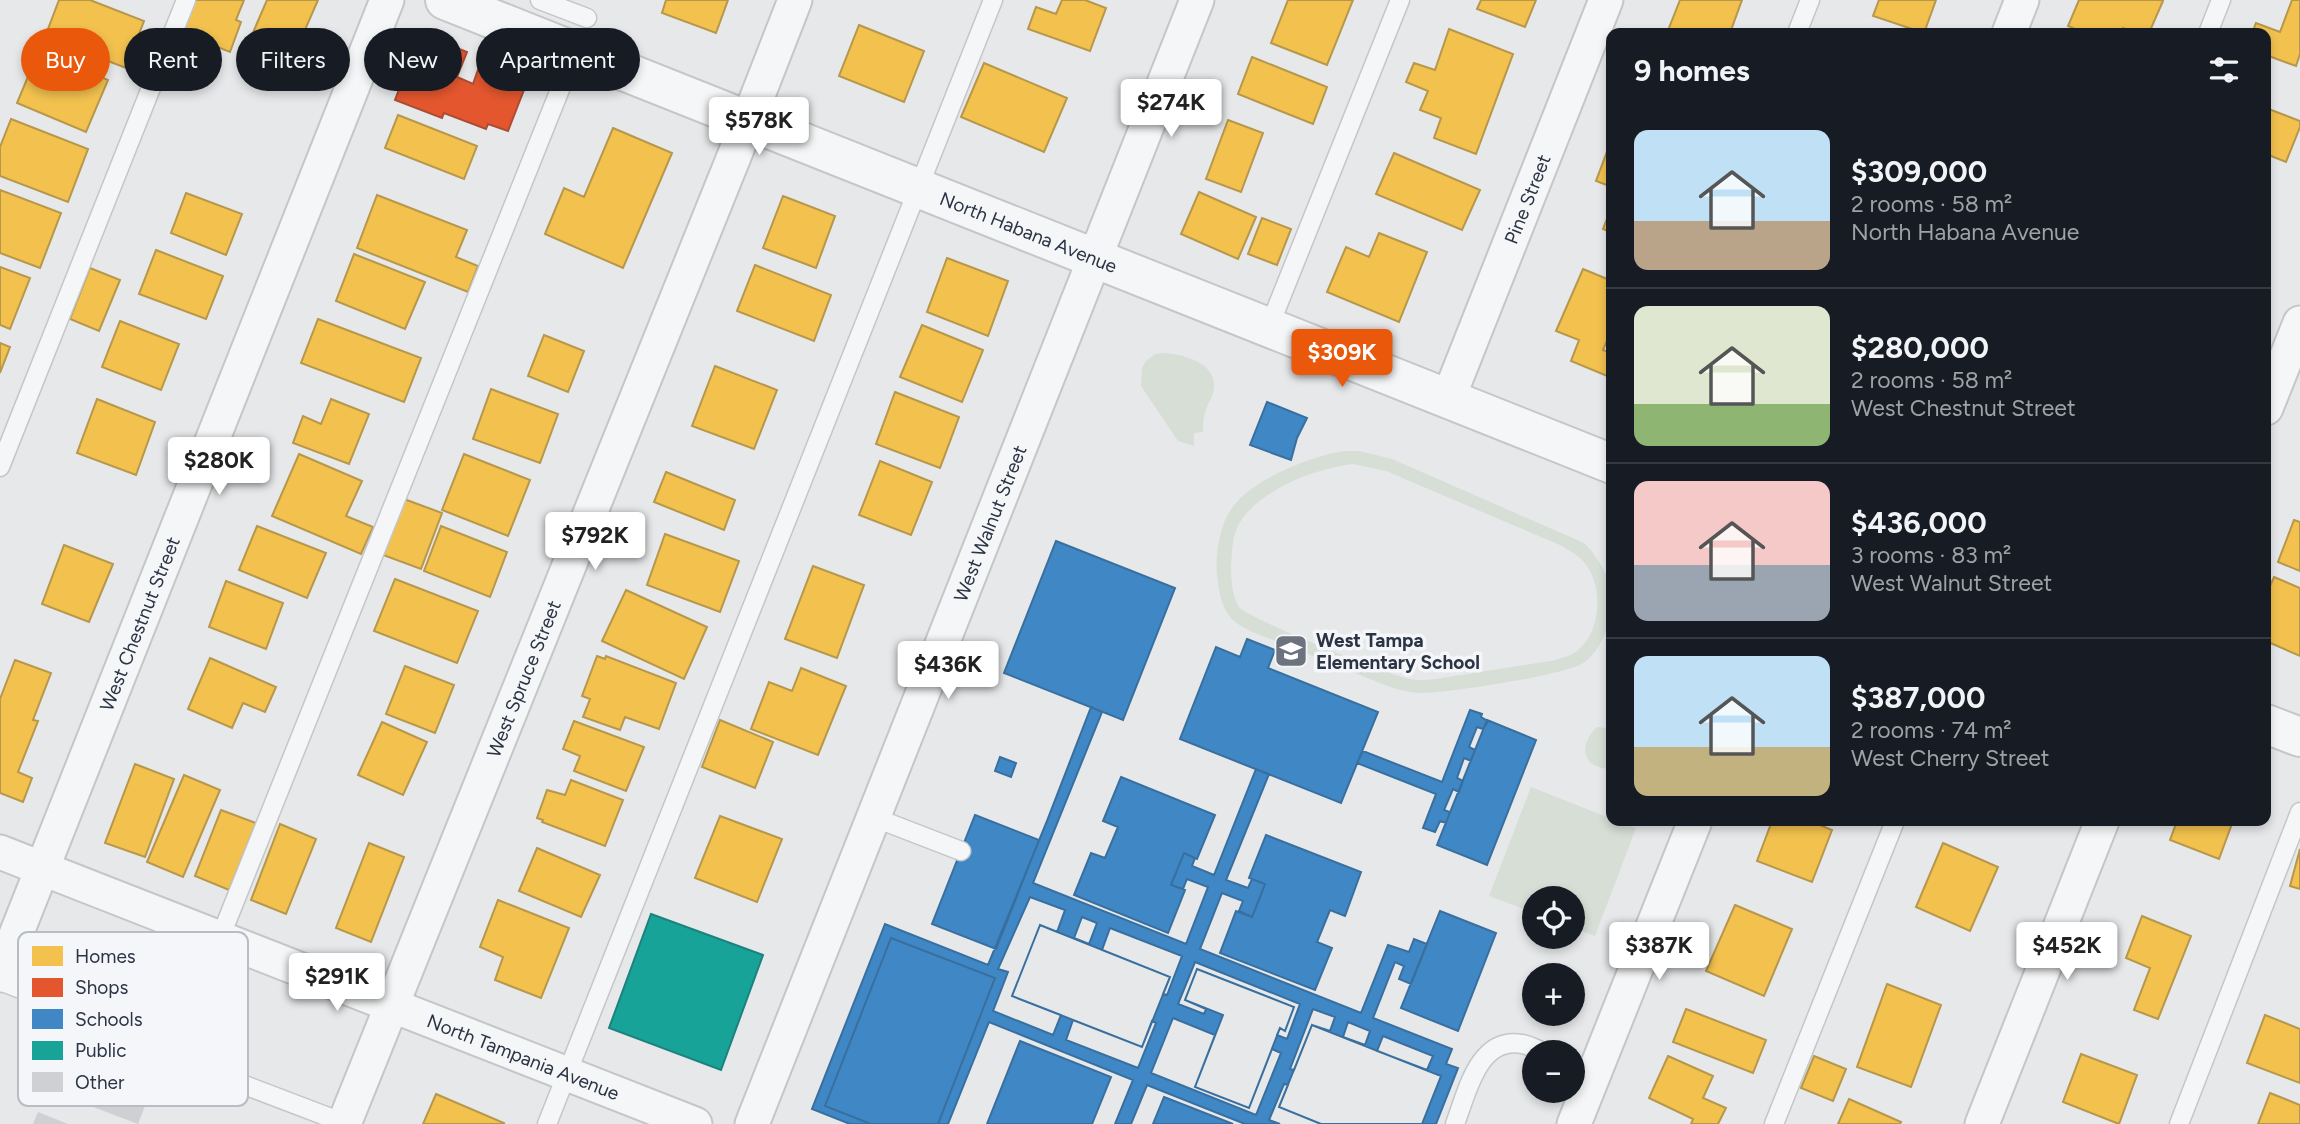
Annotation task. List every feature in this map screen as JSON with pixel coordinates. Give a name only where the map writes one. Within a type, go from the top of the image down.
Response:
[{"type":"street","name":"West Chestnut Street","points":[[0,975],[387,0]]},
{"type":"street","name":"North Habana Avenue","points":[[445,0],[545,17],[567,28]]},
{"type":"street","name":"West Spruce Street","points":[[344,1124],[748,121],[794,0]]},
{"type":"street","name":"West Walnut Street","points":[[751,1124],[1197,0]]},
{"type":"street","name":"Pine Street","points":[[1448,399],[1606,0]]},
{"type":"street","points":[[2011,28],[2022,0]]},
{"type":"street","name":"North Habana Avenue","points":[[640,65],[748,121],[1606,462]]},
{"type":"street","points":[[2271,396],[2300,323]]},
{"type":"street","points":[[2271,726],[2300,737]]},
{"type":"street","points":[[1585,1066],[1693,826]]},
{"type":"street","points":[[1982,1124],[2100,826]]},
{"type":"street","name":"North Tampania Avenue","points":[[0,852],[205,932]]},
{"type":"street","name":"North Tampania Avenue","points":[[248,949],[695,1124]]},
{"type":"street","points":[[1574,1124],[1578,1103]]},
{"type":"lane","points":[[0,467],[186,0]]},
{"type":"lane","points":[[547,1124],[993,0]]},
{"type":"lane","points":[[1269,327],[1400,0]]},
{"type":"lane","points":[[1799,28],[1810,0]]},
{"type":"lane","points":[[2210,28],[2221,0]]},
{"type":"lane","points":[[222,932],[559,91]]},
{"type":"lane","points":[[2179,1124],[2300,812]]},
{"type":"lane","points":[[873,817],[961,851]]},
{"type":"lane","points":[[1774,1124],[1893,826]]},
{"type":"lane","points":[[0,981],[18,988]]},
{"type":"lane","points":[[1455,1124],[1480,1061],[1494,1048],[1522,1043]]},
{"type":"lane","points":[[248,1087],[344,1124]]},
{"type":"shaded area","points":[[1165,353],[1198,362],[1214,380],[1214,389],[1204,415],[1203,432],[1194,433],[1194,446],[1178,441],[1141,386],[1142,368],[1146,361],[1155,354]]},
{"type":"shaded area","points":[[1344,451],[1359,451],[1392,459],[1584,543],[1601,565],[1606,577],[1606,631],[1603,639],[1585,662],[1574,667],[1533,678],[1480,687],[1418,693],[1390,687],[1239,624],[1229,616],[1223,605],[1217,575],[1220,538],[1226,519],[1235,504],[1257,485],[1301,463]],"holes":[[[1353,464],[1386,471],[1560,545],[1583,561],[1590,571],[1597,594],[1591,632],[1577,651],[1551,661],[1436,679],[1410,679],[1376,668],[1266,622],[1239,607],[1232,581],[1234,539],[1239,524],[1248,512],[1274,491],[1289,483],[1322,470]]]},
{"type":"shaded area","points":[[1597,727],[1606,728],[1606,768],[1589,761],[1586,755],[1587,742]]},
{"type":"shaded area","points":[[1531,787],[1606,817],[1606,826],[1636,828],[1595,936],[1585,932],[1585,886],[1522,886],[1522,908],[1489,896]]},
{"type":"building: Homes","points":[[59,0],[90,0],[144,21],[141,28],[124,28],[124,67],[110,62],[110,28],[48,28]]},
{"type":"building: Homes","points":[[195,0],[244,0],[236,20],[241,22],[239,28],[236,28],[230,52],[222,49],[222,28],[184,28]]},
{"type":"building: Homes","points":[[267,0],[318,0],[306,28],[255,28]]},
{"type":"building: Homes","points":[[666,0],[728,0],[716,33],[662,13]]},
{"type":"building: Homes","points":[[1062,0],[1085,0],[1106,8],[1090,51],[1028,29],[1036,7],[1056,14]]},
{"type":"building: Homes","points":[[1288,0],[1353,0],[1327,65],[1271,43]]},
{"type":"building: Homes","points":[[1481,0],[1536,0],[1525,27],[1477,9]]},
{"type":"building: Homes","points":[[1680,0],[1742,0],[1732,28],[1669,28]]},
{"type":"building: Homes","points":[[1879,0],[1936,0],[1926,28],[1909,28],[1873,16]]},
{"type":"building: Homes","points":[[2079,0],[2163,1],[2151,28],[2068,26]]},
{"type":"building: Homes","points":[[2292,0],[2300,0],[2300,54],[2296,66],[2271,57],[2271,29],[2280,32]]},
{"type":"building: Homes","points":[[2256,23],[2269,28],[2254,28]]},
{"type":"building: Homes","points":[[859,25],[924,51],[904,102],[839,76]]},
{"type":"building: Homes","points":[[1449,29],[1513,54],[1476,154],[1434,138],[1441,118],[1420,110],[1428,91],[1406,82],[1414,63],[1435,70]]},
{"type":"building: Homes","points":[[1252,57],[1327,87],[1313,124],[1238,94]]},
{"type":"building: Homes","points":[[984,63],[1067,98],[1044,152],[961,117]]},
{"type":"building: Homes","points":[[22,91],[103,91],[86,132],[17,103]]},
{"type":"building: Homes","points":[[2271,110],[2300,121],[2286,162],[2271,156]]},
{"type":"building: Homes","points":[[398,115],[477,146],[464,179],[385,148]]},
{"type":"building: Homes","points":[[11,119],[88,149],[68,202],[0,176],[0,147]]},
{"type":"building: Homes","points":[[1228,120],[1263,133],[1241,192],[1206,179]]},
{"type":"building: Homes","points":[[613,128],[672,153],[623,268],[545,234],[564,188],[584,197]]},
{"type":"building: Homes","points":[[1394,153],[1480,190],[1462,230],[1376,194]]},
{"type":"building: Homes","points":[[1606,154],[1606,185],[1596,181]]},
{"type":"building: Homes","points":[[0,190],[61,213],[40,268],[0,253]]},
{"type":"building: Homes","points":[[1199,192],[1256,217],[1238,259],[1181,234]]},
{"type":"building: Homes","points":[[186,193],[242,214],[226,255],[171,233]]},
{"type":"building: Homes","points":[[377,195],[467,230],[456,257],[478,266],[468,292],[357,248]]},
{"type":"building: Homes","points":[[783,196],[835,216],[816,268],[763,248]]},
{"type":"building: Homes","points":[[1262,218],[1291,229],[1277,265],[1248,254]]},
{"type":"building: Homes","points":[[1379,233],[1427,252],[1399,322],[1327,292],[1346,247],[1369,257]]},
{"type":"building: Homes","points":[[156,250],[223,276],[206,319],[139,294]]},
{"type":"building: Homes","points":[[354,254],[425,282],[405,329],[336,301]]},
{"type":"building: Homes","points":[[947,258],[1008,281],[988,336],[927,312]]},
{"type":"building: Homes","points":[[755,265],[831,295],[814,341],[737,311]]},
{"type":"building: Homes","points":[[0,267],[30,278],[10,329],[0,325]]},
{"type":"building: Homes","points":[[90,268],[120,280],[99,331],[70,319]]},
{"type":"building: Homes","points":[[1583,269],[1606,279],[1606,343],[1603,350],[1606,351],[1606,376],[1571,361],[1579,340],[1556,331]]},
{"type":"building: Homes","points":[[318,319],[421,358],[404,402],[301,363]]},
{"type":"building: Homes","points":[[120,321],[179,344],[161,390],[102,367]]},
{"type":"building: Homes","points":[[922,325],[983,350],[962,402],[900,377]]},
{"type":"building: Homes","points":[[544,335],[584,351],[568,392],[528,376]]},
{"type":"building: Homes","points":[[0,343],[10,347],[0,373]]},
{"type":"building: Homes","points":[[715,366],[777,390],[754,449],[692,426]]},
{"type":"building: Homes","points":[[491,389],[558,414],[540,463],[473,439]]},
{"type":"building: Homes","points":[[895,392],[959,417],[940,468],[876,444]]},
{"type":"building: Homes","points":[[97,399],[155,422],[136,475],[77,453]]},
{"type":"building: Homes","points":[[331,399],[369,414],[349,464],[293,443],[303,416],[321,424]]},
{"type":"building: Homes","points":[[299,454],[362,481],[346,516],[373,527],[361,554],[272,516]]},
{"type":"building: Homes","points":[[464,454],[530,480],[508,536],[442,510]]},
{"type":"building: Homes","points":[[880,461],[932,482],[911,535],[859,515]]},
{"type":"building: Homes","points":[[666,472],[735,500],[724,530],[654,502]]},
{"type":"building: Homes","points":[[404,499],[442,513],[421,569],[383,555]]},
{"type":"building: Homes","points":[[2294,520],[2300,522],[2300,571],[2278,562]]},
{"type":"building: Homes","points":[[257,526],[326,553],[307,598],[239,570]]},
{"type":"building: Homes","points":[[441,526],[507,552],[490,597],[424,571]]},
{"type":"building: Homes","points":[[665,534],[739,561],[720,612],[647,585]]},
{"type":"building: Homes","points":[[64,545],[113,564],[89,622],[42,604]]},
{"type":"building: Homes","points":[[813,566],[864,585],[837,658],[785,639]]},
{"type":"building: Homes","points":[[2274,577],[2300,588],[2300,656],[2271,643],[2271,584]]},
{"type":"building: Homes","points":[[395,579],[478,611],[457,663],[374,631]]},
{"type":"building: Homes","points":[[226,581],[283,603],[266,649],[209,627]]},
{"type":"building: Homes","points":[[626,590],[707,627],[684,679],[602,641]]},
{"type":"building: Homes","points":[[597,656],[605,659],[606,656],[676,683],[659,729],[625,717],[620,730],[583,717],[590,699],[582,696]]},
{"type":"building: Homes","points":[[210,658],[276,687],[265,712],[243,703],[232,728],[188,709]]},
{"type":"building: Homes","points":[[15,660],[51,673],[33,720],[38,721],[18,772],[32,778],[23,802],[0,793],[0,699]]},
{"type":"building: Homes","points":[[405,666],[454,685],[435,733],[386,714]]},
{"type":"building: Homes","points":[[801,668],[846,686],[818,755],[751,729],[769,682],[792,691]]},
{"type":"building: Homes","points":[[720,720],[773,742],[755,788],[702,767]]},
{"type":"building: Homes","points":[[574,721],[644,747],[626,791],[574,771],[580,756],[563,749]]},
{"type":"building: Homes","points":[[382,722],[427,742],[403,795],[358,775]]},
{"type":"building: Homes","points":[[135,764],[174,779],[145,857],[105,843]]},
{"type":"building: Homes","points":[[184,775],[220,790],[183,877],[147,862]]},
{"type":"building: Homes","points":[[571,780],[623,800],[605,846],[537,818],[547,790],[565,795]]},
{"type":"building: Homes","points":[[221,810],[256,823],[229,890],[195,876]]},
{"type":"building: Homes","points":[[720,816],[782,839],[757,902],[695,878]]},
{"type":"building: Homes","points":[[280,824],[316,839],[286,914],[251,900]]},
{"type":"building: Homes","points":[[1770,826],[1822,826],[1832,830],[1812,882],[1757,861]]},
{"type":"building: Homes","points":[[2175,826],[2231,826],[2219,859],[2170,840]]},
{"type":"building: Homes","points":[[369,843],[404,857],[371,942],[336,928]]},
{"type":"building: Homes","points":[[1943,843],[1998,867],[1970,931],[1916,907]]},
{"type":"building: Homes","points":[[537,848],[600,875],[581,917],[519,891]]},
{"type":"building: Homes","points":[[2300,849],[2300,889],[2290,886]]},
{"type":"building: Homes","points":[[498,900],[569,928],[541,998],[495,980],[503,957],[480,947]]},
{"type":"building: Homes","points":[[1735,905],[1792,929],[1764,996],[1706,971]]},
{"type":"building: Homes","points":[[2142,916],[2191,936],[2158,1019],[2134,1010],[2150,968],[2126,958]]},
{"type":"building: Homes","points":[[1887,984],[1941,1005],[1911,1087],[1857,1067]]},
{"type":"building: Homes","points":[[1686,1009],[1766,1040],[1753,1073],[1673,1042]]},
{"type":"building: Homes","points":[[2265,1015],[2300,1029],[2300,1083],[2247,1063]]},
{"type":"building: Homes","points":[[2081,1054],[2137,1075],[2119,1124],[2063,1102]]},
{"type":"building: Homes","points":[[1668,1056],[1713,1076],[1703,1098],[1726,1108],[1718,1124],[1691,1124],[1693,1119],[1649,1098]]},
{"type":"building: Homes","points":[[1814,1056],[1846,1069],[1833,1101],[1801,1088]]},
{"type":"building: Homes","points":[[2270,1093],[2300,1105],[2300,1124],[2258,1124]]},
{"type":"building: Homes","points":[[436,1094],[504,1123],[423,1124]]},
{"type":"building: Homes","points":[[1849,1099],[1901,1122],[1838,1124]]},
{"type":"building: Shops","points":[[462,50],[467,52],[462,64]]},
{"type":"building: Shops","points":[[476,75],[476,91],[524,91],[508,131],[488,124],[486,129],[444,113],[442,118],[395,100],[398,91],[462,91],[462,79],[473,84]]},
{"type":"building: Schools","points":[[1267,402],[1307,418],[1297,438],[1291,460],[1250,445]]},
{"type":"building: Schools","points":[[1056,541],[1175,588],[1123,720],[1004,673]]},
{"type":"building: Schools","points":[[1247,639],[1275,650],[1268,668],[1378,712],[1341,803],[1180,739],[1216,647],[1240,657]]},
{"type":"building: Schools","points":[[1091,707],[1102,712],[1033,883],[1186,944],[1208,887],[1187,879],[1183,889],[1171,885],[1184,853],[1195,858],[1192,866],[1214,875],[1256,769],[1269,774],[1226,880],[1248,888],[1252,879],[1265,884],[1252,917],[1239,911],[1243,901],[1222,893],[1200,949],[1361,1013],[1388,945],[1409,952],[1414,939],[1427,944],[1411,984],[1399,979],[1404,966],[1395,962],[1373,1018],[1452,1049],[1446,1064],[1458,1068],[1436,1124],[1321,1124],[1279,1107],[1288,1085],[1284,1084],[1269,1120],[1280,1124],[1245,1124],[1147,1085],[1131,1124],[1115,1124],[1133,1080],[989,1022],[948,1124],[938,1124],[995,978],[891,938],[825,1106],[871,1124],[850,1124],[812,1109],[885,924],[988,965]],"holes":[[[1030,897],[1065,910],[1057,932],[1040,925],[1012,996],[1061,1015],[1053,1035],[993,1011],[1008,972],[998,969]],[[1082,917],[1097,923],[1089,944],[1074,938]],[[1110,928],[1182,956],[1167,995],[1163,994],[1170,977],[1102,950]],[[1195,962],[1300,1004],[1287,1039],[1277,1035],[1280,1028],[1285,1031],[1294,1007],[1197,969],[1185,1000],[1206,1009],[1204,1014],[1178,1004]],[[1313,1009],[1335,1017],[1330,1031],[1312,1025],[1294,1070],[1290,1069]],[[1173,1018],[1215,1035],[1195,1087],[1249,1108],[1272,1049],[1281,1053],[1256,1115],[1151,1073]],[[1073,1020],[1142,1047],[1152,1021],[1156,1023],[1138,1068],[1066,1040]],[[1348,1022],[1370,1031],[1365,1045],[1343,1037]],[[1383,1036],[1433,1056],[1427,1070],[1377,1051]]]},
{"type":"building: Schools","points":[[1470,710],[1482,714],[1481,717],[1488,721],[1483,729],[1477,727],[1469,747],[1475,750],[1471,761],[1464,758],[1457,778],[1463,781],[1459,792],[1453,789],[1444,810],[1450,812],[1446,823],[1440,821],[1435,832],[1423,828],[1436,794],[1357,763],[1363,751],[1442,782]]},
{"type":"building: Schools","points":[[1487,720],[1536,740],[1487,865],[1437,845]]},
{"type":"building: Schools","points":[[1000,757],[1016,763],[1011,777],[995,771]]},
{"type":"building: Schools","points":[[1121,777],[1215,815],[1197,859],[1184,853],[1171,885],[1185,890],[1168,933],[1074,895],[1091,853],[1105,858],[1118,827],[1103,821]]},
{"type":"building: Schools","points":[[975,815],[1039,840],[996,949],[932,924]]},
{"type":"building: Schools","points":[[1266,835],[1361,872],[1345,916],[1330,910],[1317,942],[1332,948],[1315,990],[1220,953],[1236,911],[1252,917],[1259,900],[1265,884],[1249,878]]},
{"type":"building: Schools","points":[[1440,911],[1496,933],[1458,1031],[1401,1008]]},
{"type":"building: Schools","points":[[1040,925],[1170,977],[1142,1047],[1012,996]]},
{"type":"building: Schools","points":[[891,938],[995,978],[938,1124],[871,1124],[825,1106]]},
{"type":"building: Schools","points":[[1197,969],[1294,1007],[1285,1031],[1280,1028],[1249,1108],[1195,1087],[1223,1015],[1185,1000]]},
{"type":"building: Schools","points":[[1312,1025],[1441,1076],[1422,1124],[1321,1124],[1279,1107]]},
{"type":"building: Schools","points":[[1020,1041],[1111,1077],[1092,1124],[987,1124]]},
{"type":"building: Schools","points":[[1164,1097],[1233,1124],[1153,1124]]},
{"type":"building: Public","points":[[651,914],[763,955],[721,1070],[609,1028]]},
{"type":"building: Other","points":[[91,1106],[145,1106],[138,1124]]},
{"type":"building: Other","points":[[38,1112],[68,1124],[33,1124]]},
{"type":"place","name":"West Tampa Elementary School","points":[[1291,651]]}]
